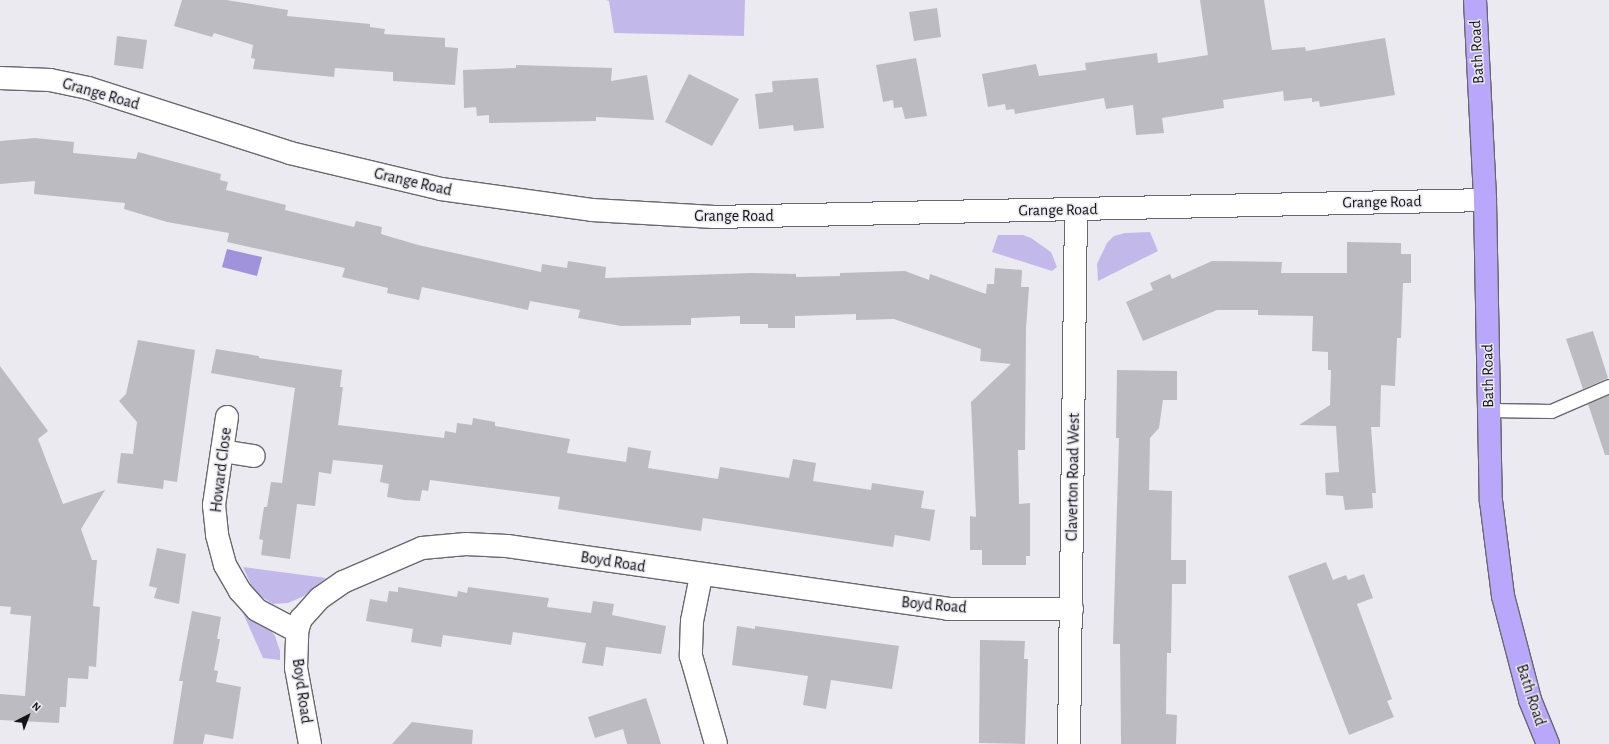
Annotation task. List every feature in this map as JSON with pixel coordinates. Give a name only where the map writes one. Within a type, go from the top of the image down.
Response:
[{"type":"highway","name":"Bath Road","points":[[1475,0],[1485,200],[1491,501],[1503,596],[1530,700],[1548,744]]},
{"type":"street","name":"Grange Road","points":[[0,78],[50,80],[88,88],[290,153],[441,189],[515,201],[592,210],[714,217],[1485,200]]},
{"type":"street","name":"Claverton Road West","points":[[1069,744],[1072,609],[1076,210]]},
{"type":"street","name":"Howard Close","points":[[227,417],[214,505],[217,535],[225,565],[240,591],[257,610],[297,631]]},
{"type":"street","points":[[222,451],[254,456]]},
{"type":"street","name":"Boyd Road","points":[[310,744],[296,668],[297,631],[301,619],[320,598],[343,582],[422,548],[466,544],[507,546],[701,576],[948,609],[1072,609]]},
{"type":"street","points":[[701,576],[692,621],[691,656],[716,744]]},
{"type":"lane","points":[[1489,410],[1551,411],[1609,386]]},
{"type":"shaded area","points":[[606,0],[745,0],[744,36],[614,33],[609,1]]},
{"type":"shaded area","points":[[1150,232],[1158,251],[1098,281],[1097,264],[1107,243],[1114,236],[1125,233]]},
{"type":"shaded area","points":[[998,235],[1023,235],[1031,238],[1051,252],[1057,267],[1052,271],[992,252]]},
{"type":"shaded area","points":[[227,249],[262,257],[257,276],[222,267]]},
{"type":"shaded area","points":[[243,567],[326,578],[304,596],[288,603],[273,604],[260,596],[251,585]]},
{"type":"shaded area","points":[[242,611],[269,628],[275,636],[280,651],[280,660],[263,658]]},
{"type":"building","points":[[182,0],[226,0],[288,10],[287,16],[370,24],[370,27],[385,29],[384,34],[445,38],[445,47],[458,48],[455,85],[393,81],[393,72],[335,68],[334,77],[253,69],[255,59],[251,58],[253,45],[214,33],[212,37],[174,26]]},
{"type":"building","points":[[1200,0],[1264,0],[1272,50],[1305,47],[1306,51],[1385,38],[1395,95],[1320,107],[1319,101],[1312,102],[1312,98],[1284,101],[1283,91],[1223,100],[1224,108],[1162,118],[1164,133],[1136,135],[1133,105],[1106,109],[1104,98],[1015,114],[1014,109],[1006,110],[1005,104],[988,107],[982,74],[1036,64],[1039,76],[1086,70],[1085,63],[1157,53],[1158,63],[1208,55]]},
{"type":"building","points":[[937,8],[941,37],[914,41],[909,12]]},
{"type":"building","points":[[117,36],[147,40],[143,69],[114,65]]},
{"type":"building","points":[[916,58],[927,116],[905,119],[902,107],[894,108],[893,100],[883,102],[876,65]]},
{"type":"building","points":[[516,65],[612,68],[611,81],[647,75],[654,120],[596,117],[596,121],[489,123],[489,115],[477,116],[476,107],[464,108],[463,70],[516,68]]},
{"type":"building","points":[[689,74],[739,99],[712,146],[665,122]]},
{"type":"building","points":[[818,78],[824,128],[794,131],[793,125],[759,129],[755,94],[773,92],[772,81]]},
{"type":"building","points":[[35,138],[74,142],[73,153],[136,159],[138,152],[221,174],[220,180],[228,182],[226,190],[286,205],[285,210],[354,227],[356,221],[382,227],[381,234],[418,245],[541,272],[542,264],[567,268],[568,261],[606,267],[605,278],[752,273],[796,274],[796,277],[840,276],[840,273],[905,271],[929,280],[930,274],[986,294],[987,284],[994,284],[995,268],[1022,270],[1021,287],[1029,287],[1026,329],[1025,450],[1018,450],[1019,504],[1030,503],[1030,556],[1026,556],[1026,565],[982,565],[982,550],[970,550],[970,516],[976,517],[971,402],[1011,364],[980,361],[981,349],[894,319],[856,320],[856,314],[795,316],[795,328],[768,328],[768,324],[740,324],[740,316],[691,318],[691,325],[621,326],[578,318],[580,310],[530,301],[528,310],[422,287],[419,300],[387,293],[388,288],[342,277],[345,268],[227,242],[229,233],[167,222],[124,209],[125,203],[34,194],[35,181],[0,184],[0,141]]},
{"type":"building","points":[[1347,242],[1401,243],[1401,254],[1411,254],[1411,283],[1403,283],[1401,338],[1397,338],[1395,386],[1381,385],[1380,427],[1371,427],[1376,493],[1372,493],[1373,508],[1345,510],[1343,496],[1326,495],[1325,473],[1339,472],[1336,426],[1299,425],[1330,405],[1331,370],[1328,370],[1328,352],[1312,351],[1313,316],[1258,315],[1258,310],[1217,310],[1143,341],[1126,302],[1153,290],[1150,283],[1170,274],[1172,279],[1212,261],[1282,262],[1281,273],[1347,273]]},
{"type":"building","points":[[1593,331],[1608,378],[1583,389],[1566,339]]},
{"type":"building","points":[[138,340],[195,350],[177,482],[164,480],[163,489],[117,483],[121,453],[133,454],[137,422],[119,401],[126,394]]},
{"type":"building","points":[[216,349],[259,356],[259,358],[342,370],[340,387],[343,387],[338,425],[444,438],[445,431],[456,433],[457,423],[472,425],[473,418],[495,422],[495,426],[570,439],[567,453],[626,462],[628,447],[651,451],[648,468],[718,479],[720,467],[789,478],[793,459],[816,463],[813,481],[871,490],[872,483],[924,491],[921,508],[935,510],[930,541],[895,535],[893,547],[703,518],[701,531],[558,509],[560,497],[430,480],[428,491],[422,490],[420,501],[404,500],[387,497],[389,484],[380,482],[383,465],[333,460],[331,474],[319,472],[315,506],[297,504],[290,559],[261,555],[263,540],[259,539],[264,507],[267,507],[271,482],[282,483],[295,388],[211,373]]},
{"type":"building","points":[[0,366],[48,431],[38,439],[63,504],[105,490],[81,529],[92,560],[97,560],[93,606],[100,607],[96,667],[89,666],[88,679],[68,678],[66,707],[60,707],[59,723],[0,720],[0,694],[25,696],[31,616],[10,614],[11,607],[0,606]]},
{"type":"building","points":[[1117,370],[1177,371],[1177,400],[1163,400],[1159,428],[1150,438],[1149,490],[1172,491],[1171,560],[1186,560],[1186,584],[1172,584],[1171,653],[1167,653],[1166,714],[1177,715],[1176,744],[1121,744],[1120,644],[1113,644],[1119,438],[1116,438]]},
{"type":"building","points":[[1609,395],[1609,455],[1605,455],[1588,404]]},
{"type":"building","points":[[157,548],[186,554],[179,604],[154,598],[157,588],[149,586]]},
{"type":"building","points":[[1326,562],[1333,580],[1346,575],[1348,580],[1364,574],[1373,598],[1357,604],[1392,699],[1387,701],[1394,717],[1349,735],[1288,576]]},
{"type":"building","points":[[398,587],[457,597],[458,591],[467,593],[468,587],[549,598],[547,607],[591,613],[593,601],[614,604],[612,615],[666,626],[661,654],[606,647],[603,666],[582,663],[586,643],[513,632],[511,645],[443,635],[441,647],[411,642],[413,629],[366,621],[370,599],[387,602],[389,591],[398,592]]},
{"type":"building","points":[[192,611],[221,617],[217,639],[220,639],[214,670],[218,671],[216,682],[241,687],[233,739],[205,734],[203,744],[173,744],[183,681],[179,681]]},
{"type":"building","points":[[737,626],[755,629],[755,626],[899,646],[892,689],[831,680],[826,709],[803,705],[808,676],[732,665]]},
{"type":"building","points":[[980,640],[1025,641],[1024,659],[1028,659],[1025,744],[979,743]]},
{"type":"building","points":[[646,698],[661,744],[627,744],[623,729],[595,738],[588,717]]},
{"type":"building","points":[[412,722],[473,730],[472,744],[392,744]]}]
